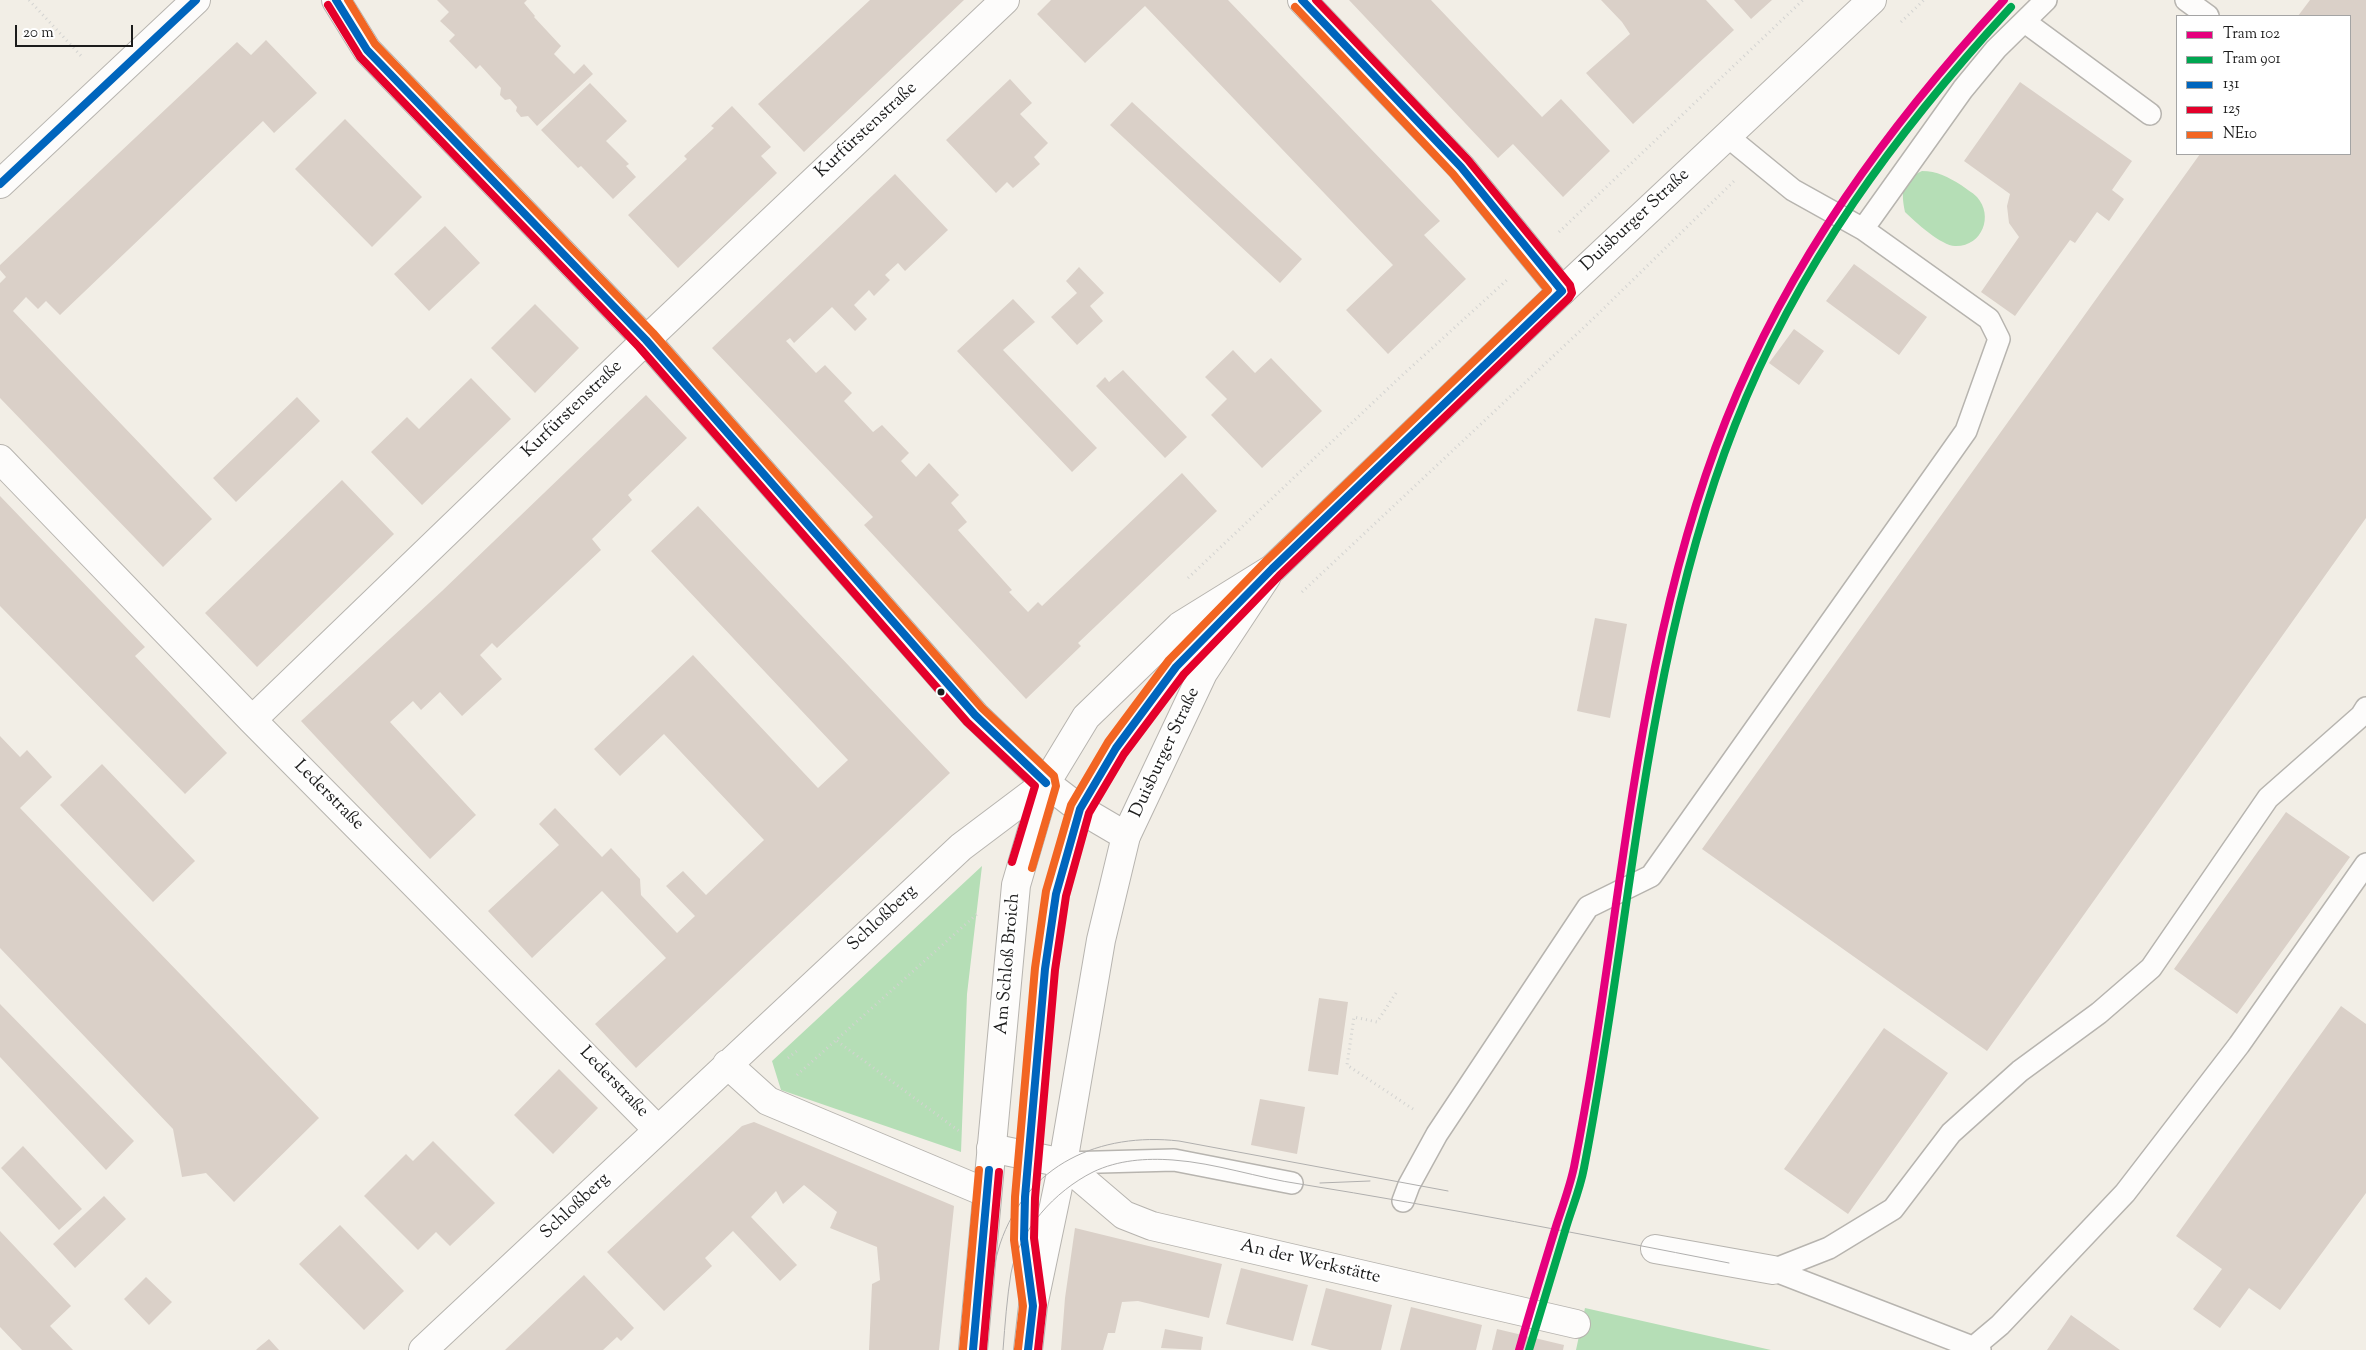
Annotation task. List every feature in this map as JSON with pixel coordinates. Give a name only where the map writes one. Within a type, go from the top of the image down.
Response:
[{"type":"street","points":[[0,184],[196,0]]},
{"type":"street","points":[[336,0],[367,50],[646,340],[974,715],[1046,783],[1080,809],[1126,836],[1101,940],[1063,1163],[1032,1306],[1028,1350]]},
{"type":"street","name":"Kurfürstenstraße","points":[[252,720],[646,340],[1005,0]]},
{"type":"street","points":[[1302,0],[1461,167],[1562,291]]},
{"type":"street","name":"Duisburger Straße","points":[[1046,783],[1086,717],[1180,626],[1272,569],[1562,291],[1872,0]]},
{"type":"street","name":"Lederstraße","points":[[0,458],[252,720],[633,1102],[658,1130]]},
{"type":"street","name":"Duisburger Straße","points":[[1126,836],[1204,673],[1272,569]]},
{"type":"street","name":"Am Schloß Broich","points":[[973,1350],[1016,885],[1046,783]]},
{"type":"street","name":"Schloßberg","points":[[423,1350],[961,847],[1046,783]]},
{"type":"street","points":[[727,1064],[768,1100],[987,1193]]},
{"type":"street","points":[[991,1148],[1063,1163]]},
{"type":"street","name":"An der Werkstätte","points":[[1063,1163],[1124,1215],[1152,1226],[1576,1324]]},
{"type":"street","points":[[1655,1249],[1773,1270]]},
{"type":"lane","points":[[1863,229],[1963,89],[1996,49],[2046,0]]},
{"type":"lane","points":[[2186,0],[2207,15]]},
{"type":"lane","points":[[2024,22],[2150,114]]},
{"type":"lane","points":[[1403,1201],[1409,1184],[1442,1128],[1588,907],[1651,876],[1966,430],[1999,339],[1989,319],[1863,229],[1793,190],[1727,136]]},
{"type":"lane","points":[[1032,1306],[1024,1239],[1025,1197],[1049,933],[1056,894],[1080,809],[1116,748],[1176,667],[1272,569]]},
{"type":"lane","points":[[1773,1270],[1829,1248],[1893,1209],[1951,1133],[2020,1070],[2099,1013],[2151,968],[2268,798],[2364,714]]},
{"type":"lane","points":[[1773,1270],[1978,1348],[2125,1193],[2239,1045],[2366,864]]},
{"type":"lane","points":[[1063,1163],[1174,1160],[1292,1183]]},
{"type":"path","points":[[29,0],[83,58]]},
{"type":"path","points":[[1184,582],[1397,380],[1534,256],[1803,0]]},
{"type":"path","points":[[1298,595],[1596,316],[1755,160]]},
{"type":"path","points":[[768,1100],[837,1041],[983,909],[1016,885]]},
{"type":"path","points":[[1396,993],[1377,1022],[1354,1017],[1347,1066],[1442,1128]]},
{"type":"path","points":[[837,1041],[958,1129],[961,1137]]},
{"type":"green space","points":[[1922,171],[1938,173],[1947,177],[1977,197],[1985,213],[1985,221],[1978,236],[1972,241],[1964,245],[1955,246],[1943,242],[1915,222],[1905,212],[1904,187],[1910,178]]},
{"type":"green space","points":[[982,866],[967,994],[961,1152],[781,1090],[772,1061]]},
{"type":"green space","points":[[1585,1308],[1771,1350],[1576,1350]]},
{"type":"building","points":[[437,0],[527,0],[524,3],[534,17],[561,46],[554,54],[574,74],[584,64],[593,74],[537,126],[528,116],[521,117],[516,111],[517,107],[510,99],[505,100],[500,95],[501,88],[480,65],[476,69],[449,41],[455,35],[440,21],[449,12]]},
{"type":"building","points":[[870,0],[964,0],[804,152],[758,104]]},
{"type":"building","points":[[1051,0],[1228,0],[1440,221],[1424,235],[1466,279],[1388,354],[1346,310],[1393,265],[1145,6],[1085,63],[1037,14]]},
{"type":"building","points":[[1349,0],[1431,0],[1542,117],[1561,99],[1610,151],[1563,197],[1513,144],[1498,158]]},
{"type":"building","points":[[1601,0],[1706,0],[1734,30],[1633,124],[1586,73],[1630,34],[1622,22]]},
{"type":"building","points":[[1734,0],[1772,0],[1751,19]]},
{"type":"building","points":[[2310,0],[2366,0],[2366,518],[1987,1051],[1702,849],[2199,155],[2351,155],[2351,15],[2299,15]]},
{"type":"building","points":[[266,40],[317,93],[274,133],[263,121],[60,315],[46,301],[38,309],[26,297],[13,311],[212,519],[163,567],[0,398],[0,283],[6,277],[0,270],[0,265],[237,42],[251,55]]},
{"type":"building","points":[[1010,79],[1032,103],[1020,114],[1048,143],[1034,157],[1040,164],[1013,188],[1007,182],[996,193],[946,140]]},
{"type":"building","points":[[2020,82],[2132,161],[2112,190],[2124,199],[2109,221],[2097,212],[2075,243],[2070,240],[2015,316],[1981,292],[2019,237],[2009,223],[2007,206],[2010,194],[1964,161]]},
{"type":"building","points":[[590,83],[627,121],[606,141],[629,164],[626,166],[636,177],[613,199],[581,166],[578,168],[541,130]]},
{"type":"building","points":[[1132,102],[1302,259],[1280,283],[1110,125]]},
{"type":"building","points":[[732,106],[771,147],[761,156],[777,173],[678,268],[628,215],[687,159],[684,156],[714,128],[711,126]]},
{"type":"building","points":[[345,119],[422,197],[372,247],[295,169]]},
{"type":"building","points":[[895,174],[948,230],[905,271],[898,263],[885,275],[890,280],[874,296],[869,290],[854,305],[867,319],[855,331],[832,307],[794,343],[790,338],[786,341],[816,373],[825,365],[852,393],[844,401],[873,432],[882,425],[909,453],[901,461],[916,477],[929,463],[959,495],[951,503],[967,522],[958,530],[1012,590],[1009,592],[1028,612],[1038,602],[1042,606],[1182,473],[1217,511],[1078,643],[1081,646],[1026,699],[864,525],[873,517],[712,348]]},
{"type":"building","points":[[445,226],[480,263],[429,311],[394,274]]},
{"type":"building","points":[[1854,264],[1927,317],[1899,355],[1826,301]]},
{"type":"building","points":[[1079,267],[1104,293],[1090,306],[1103,321],[1077,345],[1051,317],[1077,293],[1066,281]]},
{"type":"building","points":[[1013,299],[1035,322],[1003,350],[1097,448],[1072,472],[957,351]]},
{"type":"building","points":[[535,304],[579,348],[535,393],[491,348]]},
{"type":"building","points":[[1794,329],[1824,351],[1799,385],[1769,363]]},
{"type":"building","points":[[1233,350],[1255,373],[1271,358],[1322,411],[1262,468],[1211,415],[1227,399],[1205,377]]},
{"type":"building","points":[[1123,370],[1187,437],[1165,458],[1096,386],[1105,377],[1109,382]]},
{"type":"building","points":[[471,378],[511,419],[422,505],[371,452],[407,417],[419,429]]},
{"type":"building","points":[[646,395],[687,438],[628,495],[632,500],[592,539],[601,550],[497,648],[492,643],[480,655],[502,679],[462,716],[440,692],[421,710],[413,701],[390,722],[476,815],[430,859],[301,721],[442,591]]},
{"type":"building","points":[[297,397],[320,421],[236,502],[213,478]]},
{"type":"building","points":[[342,480],[394,534],[257,667],[205,613]]},
{"type":"building","points":[[0,496],[145,647],[135,656],[227,753],[185,794],[0,606]]},
{"type":"building","points":[[698,506],[950,773],[636,1068],[595,1024],[666,958],[602,891],[532,958],[488,911],[559,845],[539,824],[555,808],[602,857],[611,848],[640,879],[641,895],[677,933],[695,916],[666,886],[683,871],[706,895],[764,840],[664,734],[620,776],[594,749],[693,655],[818,788],[848,760],[651,551]]},
{"type":"building","points":[[1595,618],[1627,624],[1610,718],[1577,711]]},
{"type":"building","points":[[0,736],[20,757],[27,750],[52,777],[20,808],[319,1118],[234,1202],[206,1173],[182,1177],[173,1129],[0,948]]},
{"type":"building","points":[[102,764],[195,861],[153,902],[60,805]]},
{"type":"building","points":[[2286,812],[2350,857],[2237,1014],[2174,969]]},
{"type":"building","points":[[1319,998],[1348,1002],[1338,1075],[1308,1071]]},
{"type":"building","points":[[0,1004],[134,1141],[106,1170],[0,1057]]},
{"type":"building","points":[[2341,1006],[2366,1024],[2366,1193],[2280,1310],[2249,1288],[2220,1328],[2193,1309],[2222,1269],[2176,1236]]},
{"type":"building","points":[[1884,1028],[1948,1073],[1848,1214],[1784,1169]]},
{"type":"building","points":[[559,1069],[598,1108],[553,1154],[514,1115]]},
{"type":"building","points":[[1260,1099],[1305,1107],[1297,1154],[1251,1145]]},
{"type":"building","points":[[754,1122],[954,1206],[939,1350],[869,1350],[872,1284],[880,1280],[877,1247],[830,1228],[837,1212],[804,1185],[783,1204],[776,1191],[751,1217],[797,1265],[780,1281],[733,1231],[705,1258],[712,1266],[664,1311],[607,1252],[742,1126]]},
{"type":"building","points":[[433,1141],[495,1203],[450,1246],[436,1232],[418,1250],[364,1196],[406,1154],[413,1161]]},
{"type":"building","points":[[23,1146],[82,1209],[59,1230],[1,1168]]},
{"type":"building","points":[[104,1196],[126,1219],[75,1268],[53,1244]]},
{"type":"building","points":[[340,1225],[404,1291],[364,1330],[299,1264]]},
{"type":"building","points":[[1075,1228],[1222,1264],[1209,1318],[1138,1301],[1122,1302],[1115,1333],[1108,1333],[1103,1350],[1061,1350],[1065,1298]]},
{"type":"building","points":[[0,1231],[71,1306],[50,1326],[73,1350],[22,1350],[0,1327]]},
{"type":"building","points":[[1241,1268],[1308,1285],[1293,1341],[1226,1324]]},
{"type":"building","points":[[584,1275],[634,1328],[621,1341],[617,1337],[603,1350],[505,1350]]},
{"type":"building","points":[[146,1277],[172,1302],[149,1325],[124,1299]]},
{"type":"building","points":[[1326,1288],[1392,1305],[1381,1350],[1330,1350],[1311,1345]]},
{"type":"building","points":[[1411,1307],[1482,1325],[1476,1350],[1400,1350]]},
{"type":"building","points":[[2071,1315],[2120,1350],[2047,1350]]},
{"type":"building","points":[[1165,1329],[1203,1337],[1201,1350],[1161,1348]]},
{"type":"building","points":[[1497,1329],[1564,1345],[1563,1350],[1492,1350]]},
{"type":"building","points":[[269,1339],[279,1350],[256,1350],[258,1348]]},
{"type":"tram line","name":"102","points":[[1519,1350],[1574,1167],[1591,1074],[1633,789],[1669,602],[1694,510],[1726,420],[1751,361],[1780,305],[1811,250],[1846,197],[1882,146],[1921,96],[2004,0]]},
{"type":"tram line","name":"901","points":[[1529,1350],[1584,1168],[1643,792],[1659,698],[1679,605],[1704,514],[1735,425],[1760,366],[1788,310],[1853,203],[1928,102],[2011,7]]},
{"type":"tram line","points":[[986,1350],[990,1297],[996,1257],[1012,1216],[1028,1193],[1048,1174],[1070,1159],[1095,1149],[1122,1142],[1150,1140],[1179,1141],[1448,1191]]},
{"type":"tram line","points":[[1003,1350],[1011,1273],[1015,1257],[1030,1227],[1052,1201],[1079,1180],[1103,1168],[1132,1161],[1163,1159],[1205,1164],[1284,1181],[1461,1212],[1729,1263]]},
{"type":"tram line","points":[[1320,1183],[1370,1181]]},
{"type":"transit line","name":"131","points":[[0,184],[196,0]]},
{"type":"transit line","name":"131","points":[[336,0],[367,50],[646,340],[975,715],[1046,783]]},
{"type":"transit line","name":"NE10","points":[[348,0],[375,44],[653,333],[982,708],[1054,776],[1056,786],[1032,868]]},
{"type":"transit line","name":"131","points":[[1302,0],[1461,167],[1562,291]]},
{"type":"transit line","name":"125","points":[[1038,1350],[1043,1305],[1034,1238],[1035,1198],[1055,970],[1066,896],[1089,813],[1124,754],[1184,674],[1279,576],[1569,298],[1572,293],[1570,285],[1468,160],[1316,0]]},
{"type":"transit line","name":"125","points":[[328,5],[360,57],[639,347],[967,722],[1035,786],[1012,862]]},
{"type":"transit line","name":"NE10","points":[[1018,1349],[1023,1306],[1014,1240],[1015,1197],[1035,968],[1046,891],[1071,805],[1108,742],[1169,660],[1265,562],[1548,290],[1453,174],[1295,7]]},
{"type":"transit line","name":"131","points":[[1028,1350],[1033,1306],[1024,1239],[1025,1197],[1045,969],[1056,894],[1080,809],[1116,748],[1176,667],[1272,569],[1562,291]]},
{"type":"transit line","name":"NE10","points":[[963,1349],[979,1170]]},
{"type":"transit line","name":"131","points":[[973,1350],[989,1170]]},
{"type":"transit line","name":"125","points":[[983,1350],[999,1172]]}]
